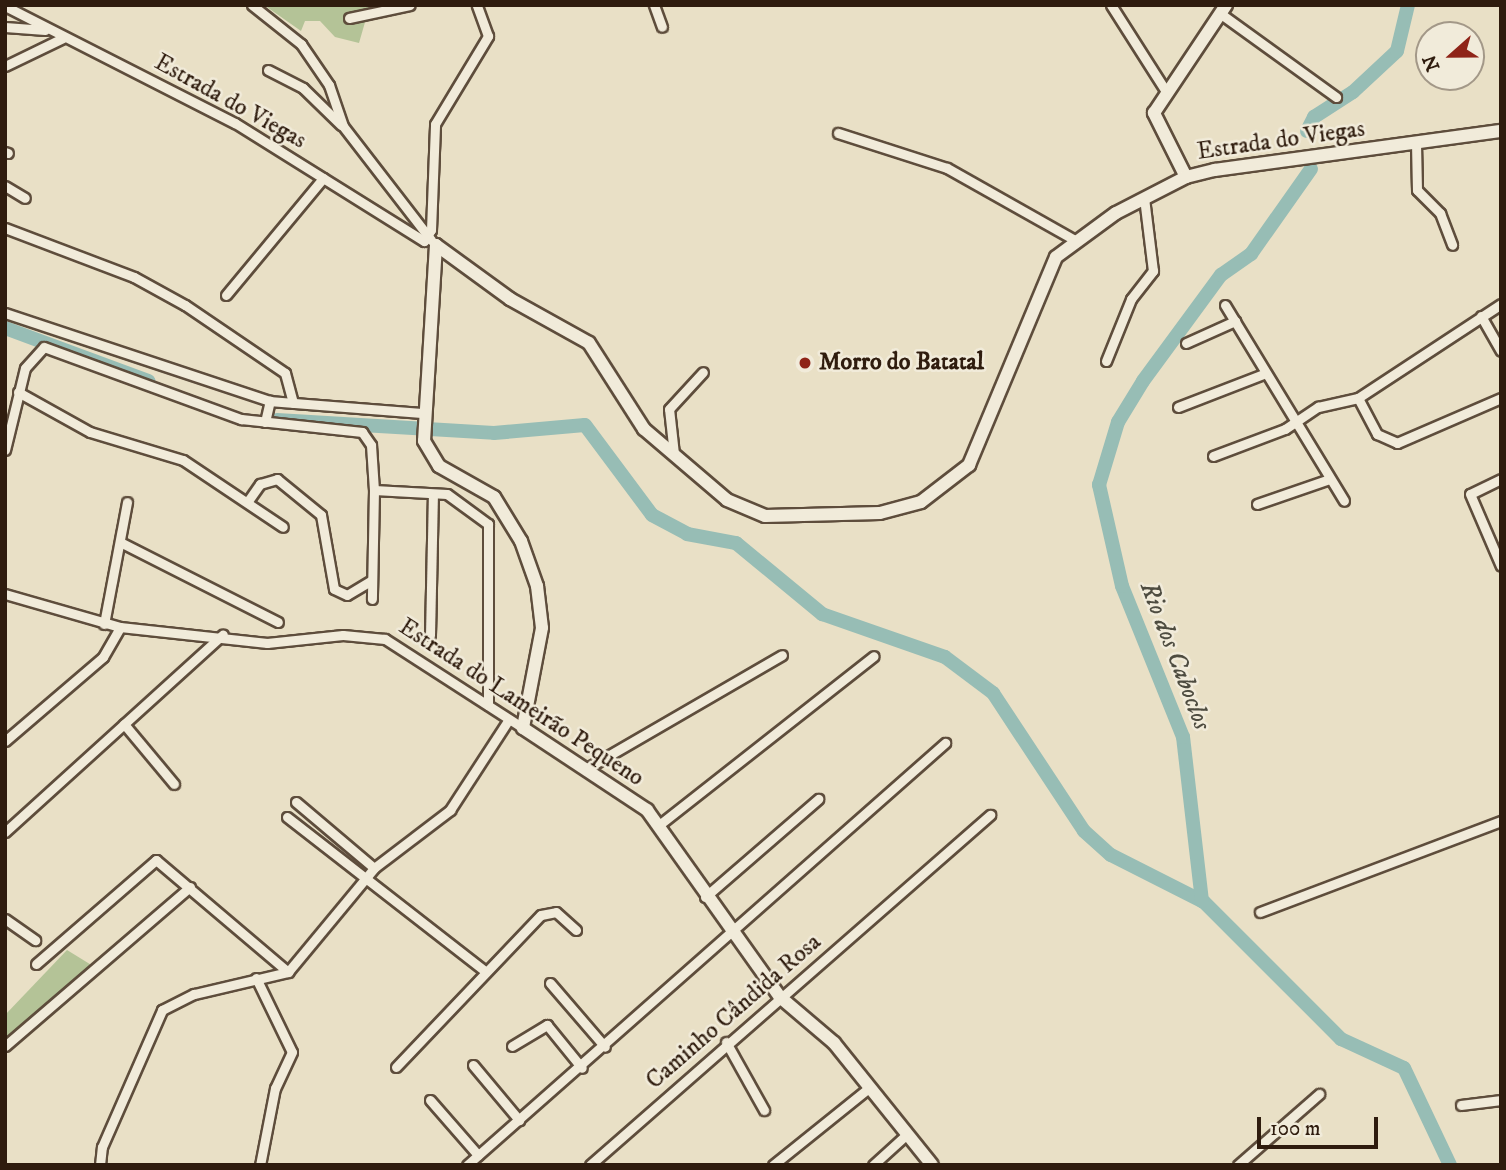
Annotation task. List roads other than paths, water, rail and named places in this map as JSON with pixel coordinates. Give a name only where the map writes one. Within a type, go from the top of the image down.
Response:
[{"type":"street","name":"Estrada do Viegas","points":[[252,5],[301,44],[329,85],[343,126],[432,242],[510,299],[589,342],[632,414],[727,500],[765,516],[880,513],[921,502],[969,465],[1014,370],[1042,284],[1075,240],[1144,198],[1186,177],[1501,131]]},
{"type":"street","points":[[349,18],[410,5]]},
{"type":"street","points":[[477,5],[488,36],[435,124],[424,441],[439,466],[494,497],[521,541],[537,586],[542,628],[523,728]]},
{"type":"street","points":[[654,5],[662,27]]},
{"type":"street","points":[[1111,5],[1167,93]]},
{"type":"street","name":"Estrada do Viegas","points":[[5,6],[63,38],[235,123],[416,237],[432,242]]},
{"type":"street","points":[[1186,177],[1154,120],[1167,93],[1223,9],[1336,97]]},
{"type":"street","points":[[5,27],[51,31]]},
{"type":"street","points":[[5,66],[63,38]]},
{"type":"street","points":[[268,70],[303,88],[343,126]]},
{"type":"street","points":[[838,132],[947,168],[1075,240]]},
{"type":"street","points":[[1416,143],[1417,190],[1440,213],[1452,245]]},
{"type":"street","points":[[226,295],[323,178]]},
{"type":"street","points":[[5,186],[25,198]]},
{"type":"street","points":[[1106,360],[1131,299],[1153,271],[1144,198]]},
{"type":"street","points":[[5,228],[134,277],[185,305],[285,373],[293,403]]},
{"type":"street","points":[[1213,456],[1285,429],[1295,418],[1358,397],[1501,304]]},
{"type":"street","points":[[1225,305],[1344,501]]},
{"type":"street","points":[[5,313],[270,401],[424,415]]},
{"type":"street","points":[[1481,316],[1501,351]]},
{"type":"street","points":[[1186,343],[1235,321]]},
{"type":"street","points":[[5,450],[18,392],[31,356],[44,347],[241,419],[362,432],[371,445],[374,490],[372,599]]},
{"type":"street","points":[[674,454],[669,409],[703,372]]},
{"type":"street","points":[[1178,407],[1266,373]]},
{"type":"street","points":[[18,392],[90,432],[183,460],[248,501],[283,527]]},
{"type":"street","points":[[1358,397],[1377,434],[1397,443],[1501,398]]},
{"type":"street","points":[[265,422],[270,401]]},
{"type":"street","points":[[1257,505],[1329,479]]},
{"type":"street","points":[[1501,479],[1470,494],[1501,566]]},
{"type":"street","points":[[248,501],[260,484],[277,480],[321,515],[334,589],[346,595],[372,580]]},
{"type":"street","points":[[374,490],[447,494],[475,510],[492,536],[488,705]]},
{"type":"street","points":[[430,635],[433,494]]},
{"type":"street","points":[[104,624],[127,502]]},
{"type":"street","points":[[120,541],[278,622]]},
{"type":"street","name":"Estrada do Lameirão Pequeno","points":[[5,594],[37,598],[104,624],[120,627],[223,634],[267,643],[343,635],[385,639],[630,793],[659,825],[730,935],[780,997],[834,1043],[932,1165]]},
{"type":"street","points":[[5,741],[103,657],[120,627]]},
{"type":"street","points":[[5,832],[223,634]]},
{"type":"street","points":[[589,767],[782,655]]},
{"type":"street","points":[[659,825],[874,656]]},
{"type":"street","points":[[100,1165],[102,1147],[162,1010],[194,994],[288,972],[374,868],[450,810],[509,719]]},
{"type":"street","points":[[124,724],[174,784]]},
{"type":"street","points":[[467,1165],[606,1047],[945,743]]},
{"type":"street","points":[[705,897],[818,799]]},
{"type":"street","points":[[296,802],[374,868]]},
{"type":"street","name":"Caminho Cândida Rosa","points":[[590,1165],[726,1042],[990,815]]},
{"type":"street","points":[[288,817],[486,972]]},
{"type":"street","points":[[1260,912],[1501,821]]},
{"type":"street","points":[[36,964],[156,860],[288,972]]},
{"type":"street","points":[[5,1046],[190,887]]},
{"type":"street","points":[[396,1066],[545,913],[556,912],[576,930]]},
{"type":"street","points":[[5,919],[35,940]]},
{"type":"street","points":[[256,978],[292,1052],[275,1088],[260,1165]]},
{"type":"street","points":[[550,983],[606,1047]]},
{"type":"street","points":[[512,1046],[547,1025],[582,1068]]},
{"type":"street","points":[[726,1042],[764,1110]]},
{"type":"street","points":[[473,1065],[519,1120]]},
{"type":"street","points":[[774,1165],[870,1087]]},
{"type":"street","points":[[1238,1165],[1319,1094]]},
{"type":"street","points":[[430,1100],[478,1155]]},
{"type":"street","points":[[1461,1105],[1501,1100]]},
{"type":"street","points":[[873,1165],[906,1135]]},
{"type":"waterway","name":"Rio dos Caboclos","points":[[1307,131],[1314,117],[1353,92],[1397,51],[1408,5]]},
{"type":"waterway","name":"Rio dos Caboclos","points":[[1202,901],[1183,737],[1122,586],[1099,485],[1118,422],[1143,381],[1221,275],[1251,254],[1311,169]]},
{"type":"waterway","points":[[5,328],[148,381]]},
{"type":"waterway","points":[[277,420],[494,433],[585,425],[652,515],[687,534],[736,543],[822,614],[945,657],[993,693],[1084,831],[1111,855],[1204,902],[1341,1039],[1404,1068],[1450,1165]]},
{"type":"place","name":"Morro do Batatal","points":[[805,363]]}]
